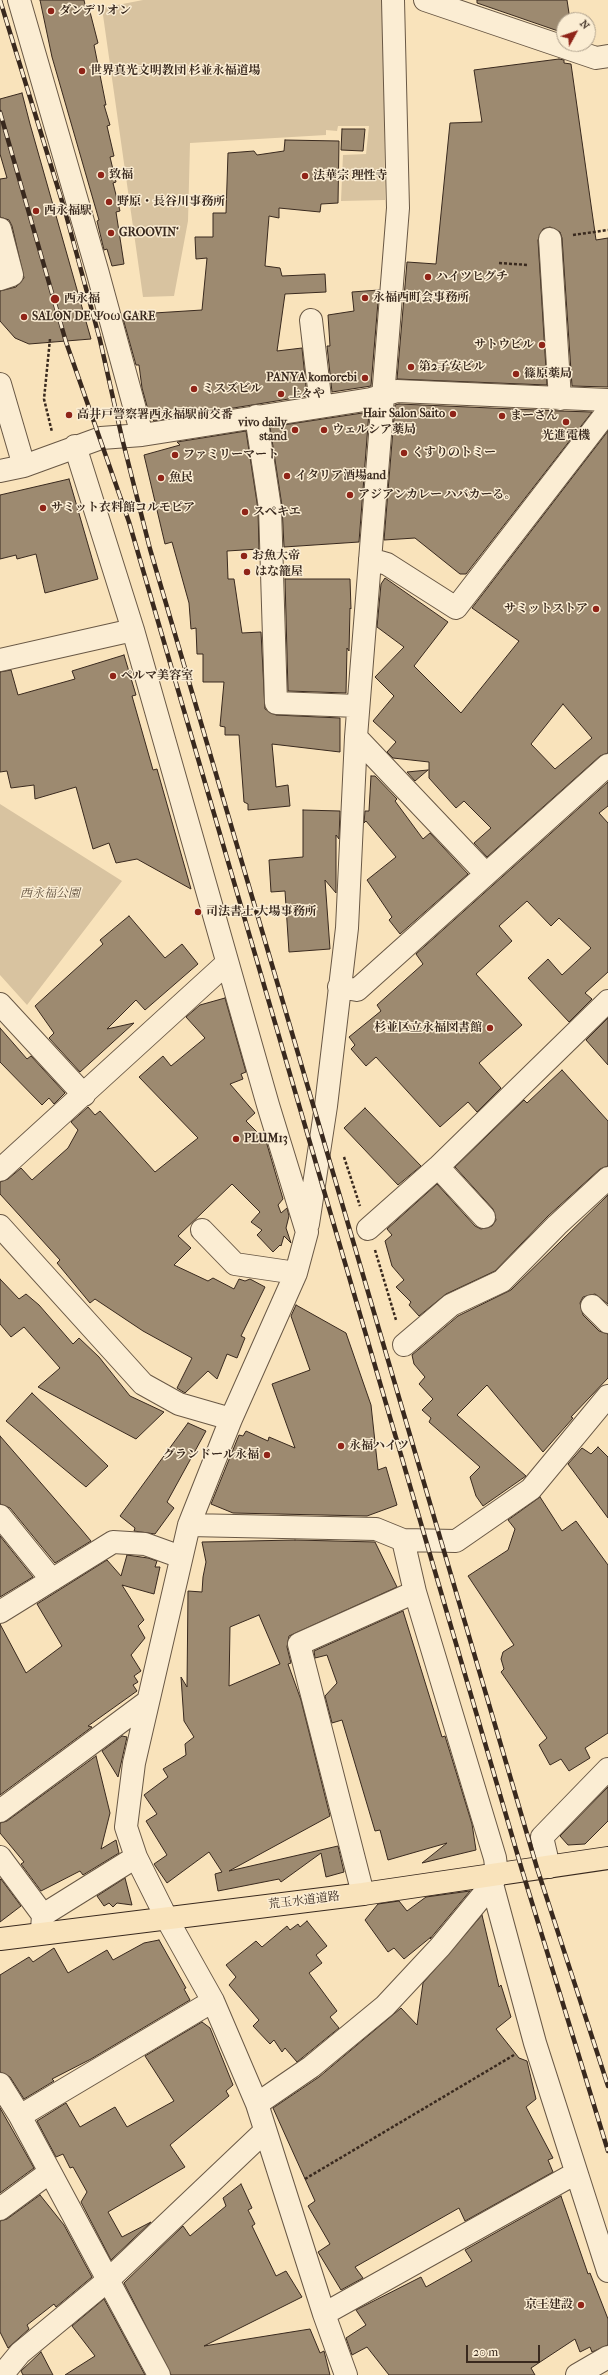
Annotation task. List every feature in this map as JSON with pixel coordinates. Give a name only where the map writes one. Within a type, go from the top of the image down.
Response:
[{"type":"main road","name":"荒玉水道道路","points":[[0,1938],[42,1925],[167,1919],[494,1879],[549,1867],[608,1858]]},
{"type":"street","points":[[19,0],[97,270],[142,435]]},
{"type":"street","points":[[346,2375],[324,2314],[257,2104],[213,2001],[167,1919],[136,1857],[126,1827],[134,1763],[146,1702],[189,1524],[231,1419],[296,1273],[307,1232],[326,1106],[347,928],[358,706],[398,208],[393,0]]},
{"type":"street","points":[[425,0],[596,58],[608,56]]},
{"type":"street","points":[[0,229],[12,275],[0,279]]},
{"type":"street","points":[[550,239],[560,399]]},
{"type":"street","points":[[311,320],[321,406]]},
{"type":"street","points":[[0,384],[24,466]]},
{"type":"street","points":[[0,471],[24,466],[101,438],[142,435],[371,399],[397,391],[608,400]]},
{"type":"street","points":[[370,559],[388,564],[456,608],[608,411]]},
{"type":"street","points":[[256,416],[270,508],[276,703],[358,706]]},
{"type":"street","points":[[66,450],[133,630],[268,1105],[307,1232]]},
{"type":"street","points":[[0,660],[133,630]]},
{"type":"street","points":[[356,737],[485,873]]},
{"type":"street","points":[[339,987],[357,990],[485,873],[608,765]]},
{"type":"street","points":[[0,1170],[227,963]]},
{"type":"street","points":[[368,1229],[438,1167],[608,1001]]},
{"type":"street","points":[[0,1004],[84,1095]]},
{"type":"street","points":[[438,1167],[484,1218]]},
{"type":"street","points":[[404,1345],[451,1305],[502,1281],[557,1224],[608,1178]]},
{"type":"street","points":[[0,1226],[143,1384],[179,1404],[231,1419]]},
{"type":"street","points":[[202,1230],[235,1264],[296,1273]]},
{"type":"street","points":[[592,1306],[608,1322]]},
{"type":"street","points":[[189,1524],[376,1529],[404,1540],[456,1541],[501,1512],[531,1489],[605,1407]]},
{"type":"street","points":[[0,1516],[52,1580]]},
{"type":"street","points":[[404,1540],[415,1592],[495,1858],[494,1879],[535,2043],[608,2271]]},
{"type":"street","points":[[0,1612],[114,1542],[145,1544],[181,1557]]},
{"type":"street","points":[[363,1894],[299,1644],[415,1592]]},
{"type":"street","points":[[0,1811],[146,1702]]},
{"type":"street","points":[[549,1867],[542,1837],[608,1769]]},
{"type":"street","points":[[0,1857],[42,1925],[136,1857]]},
{"type":"street","points":[[257,2104],[311,2067],[385,2006],[440,1947],[494,1879]]},
{"type":"street","points":[[20,2116],[213,2001]]},
{"type":"street","points":[[0,2084],[20,2116],[107,2281],[159,2375]]},
{"type":"street","points":[[2,2375],[20,2352],[107,2281],[265,2131]]},
{"type":"street","points":[[0,2209],[50,2172]]},
{"type":"street","points":[[324,2314],[576,2173]]},
{"type":"street","points":[[577,2375],[608,2357]]},
{"type":"path","points":[[550,239],[608,230]]},
{"type":"path","points":[[499,263],[552,266]]},
{"type":"path","points":[[50,339],[44,399],[66,450]]},
{"type":"path","points":[[285,2191],[535,2043]]},
{"type":"green space","points":[[143,0],[383,0],[385,200],[341,201],[343,155],[366,154],[369,126],[338,126],[337,131],[326,130],[326,135],[190,143],[188,221],[174,296],[143,297],[102,8]]},
{"type":"green space","name":"西永福公園","points":[[0,804],[122,881],[27,1005],[0,975]]},
{"type":"building","points":[[40,0],[84,0],[86,9],[89,8],[98,43],[94,45],[106,105],[104,105],[110,125],[107,126],[114,156],[110,157],[116,182],[113,183],[120,211],[116,212],[124,264],[112,266],[107,249],[104,250],[97,221],[99,220],[52,57]]},
{"type":"building","points":[[477,0],[567,0],[569,12],[556,12],[556,30],[477,3]]},
{"type":"building","points":[[559,59],[564,60],[564,63],[571,64],[596,240],[608,238],[608,387],[572,386],[562,238],[560,232],[550,227],[543,229],[538,240],[547,385],[397,379],[407,262],[436,264],[450,123],[482,122],[474,70]]},
{"type":"building","name":"西永福駅","points":[[22,93],[91,339],[29,344],[15,338],[0,321],[0,291],[16,287],[24,278],[12,226],[9,220],[0,217],[0,179],[7,178],[0,154],[0,99]]},
{"type":"building","points":[[342,129],[365,129],[363,151],[341,150]]},
{"type":"building","points":[[285,140],[339,141],[338,203],[321,204],[320,212],[279,208],[279,218],[269,216],[265,266],[280,268],[282,276],[325,274],[326,292],[285,294],[277,351],[302,348],[307,396],[154,421],[150,417],[142,388],[139,365],[136,365],[122,315],[202,310],[207,258],[196,259],[195,237],[213,237],[213,213],[226,213],[228,153],[254,151],[257,155],[284,151]]},
{"type":"building","points":[[379,290],[371,386],[332,392],[327,346],[330,346],[328,315],[354,311],[352,292]]},
{"type":"building","points":[[395,405],[592,412],[466,574],[460,574],[415,538],[384,540]]},
{"type":"building","points":[[369,412],[359,542],[284,547],[282,506],[270,427]]},
{"type":"building","points":[[246,431],[258,509],[259,549],[227,551],[228,579],[234,579],[242,633],[261,632],[265,709],[276,715],[340,718],[340,752],[272,744],[276,787],[288,785],[290,806],[248,810],[248,804],[244,802],[239,735],[225,735],[225,727],[220,726],[224,682],[203,682],[203,654],[197,654],[196,628],[191,629],[189,603],[172,542],[165,544],[144,455],[180,445],[177,442]]},
{"type":"building","points":[[608,431],[608,753],[600,756],[487,857],[474,843],[491,828],[464,801],[456,808],[429,778],[429,762],[393,758],[387,752],[396,742],[373,721],[394,696],[375,677],[404,647],[377,627],[381,584],[385,578],[448,622],[414,666],[461,713],[519,641],[472,608]],"holes":[[[563,704],[592,738],[555,769],[531,744]]]},
{"type":"building","points":[[69,479],[98,579],[45,593],[36,554],[17,559],[16,555],[0,559],[0,495]]},
{"type":"building","points":[[285,579],[350,579],[351,609],[350,608],[349,651],[347,648],[346,693],[288,691]]},
{"type":"building","points":[[124,655],[136,695],[132,696],[153,770],[157,769],[191,889],[137,859],[116,863],[109,843],[93,849],[76,787],[35,799],[34,785],[11,788],[7,771],[0,772],[0,672],[11,670],[18,695],[75,679],[72,671]]},
{"type":"building","points":[[428,770],[415,781],[407,772]]},
{"type":"building","points":[[371,776],[375,776],[397,799],[395,801],[423,839],[430,833],[468,874],[400,934],[389,920],[392,917],[367,880],[396,857],[366,821],[364,823],[365,811],[369,811]]},
{"type":"building","points":[[608,782],[608,806],[599,813],[608,823],[608,972],[585,993],[592,999],[569,1022],[528,978],[548,959],[562,975],[591,948],[559,918],[551,926],[527,901],[499,926],[512,941],[476,974],[522,1025],[479,1063],[501,1088],[477,1112],[468,1102],[440,1127],[376,1057],[366,1066],[351,1049],[355,1045],[349,1037],[381,1011],[377,1005],[423,964],[416,954]]},
{"type":"building","points":[[303,810],[340,811],[339,839],[336,835],[336,893],[325,880],[330,949],[289,952],[285,891],[271,892],[269,860],[303,857]]},
{"type":"building","points":[[129,916],[165,958],[182,944],[198,964],[145,1010],[136,1000],[107,1029],[134,1023],[80,1072],[49,1038],[54,1033],[35,1006],[103,944],[100,940]]},
{"type":"building","points":[[225,998],[246,1072],[241,1074],[243,1079],[230,1084],[255,1113],[246,1121],[266,1141],[283,1199],[278,1205],[281,1213],[287,1208],[289,1216],[286,1228],[291,1243],[284,1236],[281,1246],[280,1245],[273,1252],[257,1235],[262,1230],[251,1222],[260,1212],[232,1184],[178,1236],[191,1248],[174,1265],[208,1281],[213,1278],[234,1289],[239,1279],[245,1281],[250,1279],[265,1287],[241,1336],[245,1338],[237,1358],[227,1354],[217,1379],[208,1371],[185,1393],[177,1388],[192,1358],[143,1331],[95,1299],[90,1303],[57,1263],[60,1260],[0,1194],[0,1182],[8,1179],[21,1168],[32,1180],[68,1148],[78,1130],[71,1122],[88,1107],[95,1115],[100,1111],[155,1172],[198,1138],[139,1077],[163,1056],[171,1066],[205,1038],[186,1017],[200,1005]]},
{"type":"building","points":[[608,1018],[608,1065],[586,1040]]},
{"type":"building","points":[[0,1028],[27,1059],[31,1056],[65,1093],[54,1104],[49,1098],[42,1105],[0,1062]]},
{"type":"building","points":[[562,1070],[608,1121],[608,1166],[600,1169],[548,1216],[495,1271],[446,1294],[419,1316],[409,1305],[411,1302],[396,1287],[404,1280],[392,1266],[385,1241],[392,1235],[387,1229],[437,1184],[475,1226],[481,1229],[492,1226],[496,1220],[493,1209],[455,1167],[524,1100],[527,1103]]},
{"type":"building","points":[[365,1108],[421,1166],[398,1185],[344,1128]]},
{"type":"building","points":[[608,1195],[608,1304],[595,1294],[583,1297],[580,1303],[583,1315],[599,1331],[608,1334],[608,1378],[571,1417],[573,1418],[543,1452],[487,1385],[457,1415],[526,1476],[483,1506],[476,1496],[470,1477],[480,1467],[429,1422],[431,1418],[422,1410],[433,1399],[419,1384],[425,1377],[414,1364],[412,1355],[458,1316],[511,1290]]},
{"type":"building","points":[[0,1279],[19,1299],[26,1294],[39,1305],[73,1344],[79,1338],[99,1357],[130,1396],[164,1412],[136,1439],[38,1387],[60,1368],[24,1327],[11,1337],[0,1324]]},
{"type":"building","points":[[296,1305],[346,1333],[371,1405],[378,1470],[386,1467],[397,1505],[367,1516],[233,1513],[211,1504],[239,1435],[243,1436],[246,1431],[268,1441],[269,1437],[295,1448],[272,1384],[310,1370],[291,1316]]},
{"type":"building","points":[[32,1393],[108,1466],[86,1487],[6,1421]]},
{"type":"building","points":[[188,1423],[206,1431],[167,1502],[174,1508],[155,1534],[134,1531],[135,1528],[120,1516]]},
{"type":"building","points":[[0,1436],[91,1541],[55,1563],[10,1508],[0,1504]]},
{"type":"building","points":[[598,1447],[608,1457],[608,1518],[568,1464],[582,1448],[591,1454]]},
{"type":"building","points":[[540,1497],[562,1531],[576,1521],[608,1565],[608,1733],[585,1748],[590,1758],[569,1771],[561,1759],[550,1765],[539,1745],[547,1738],[501,1672],[504,1669],[501,1659],[503,1652],[514,1645],[468,1576],[508,1550],[515,1529],[508,1520]]},
{"type":"building","points":[[0,1536],[33,1577],[0,1597]]},
{"type":"building","points":[[295,1540],[375,1542],[397,1587],[289,1636],[287,1647],[291,1663],[288,1664],[301,1700],[330,1816],[229,1871],[338,1846],[344,1872],[326,1877],[321,1853],[281,1882],[279,1879],[218,1891],[215,1874],[222,1872],[209,1852],[167,1883],[154,1864],[167,1855],[146,1821],[157,1814],[144,1795],[168,1777],[163,1769],[186,1755],[185,1744],[194,1737],[184,1721],[181,1677],[187,1687],[188,1591],[202,1592],[206,1562],[202,1542]],"holes":[[[259,1615],[280,1664],[229,1686],[230,1627]]]},
{"type":"building","points":[[127,1555],[157,1561],[155,1567],[160,1567],[154,1594],[122,1585],[144,1620],[138,1626],[145,1638],[131,1655],[141,1671],[134,1676],[138,1682],[133,1685],[137,1691],[88,1726],[92,1727],[0,1795],[0,1624],[26,1673],[62,1646],[37,1604],[107,1560],[121,1576]]},
{"type":"building","points":[[403,1611],[442,1737],[445,1736],[472,1824],[476,1850],[422,1863],[447,1843],[388,1860],[380,1830],[375,1831],[342,1720],[332,1723],[325,1696],[337,1683],[327,1655],[315,1658],[314,1651]]},
{"type":"building","points":[[122,1736],[127,1737],[118,1777],[102,1751]]},
{"type":"building","points":[[96,1756],[110,1813],[101,1849],[116,1840],[119,1853],[83,1875],[80,1871],[41,1891],[21,1864],[24,1862],[0,1833],[0,1823],[7,1821]]},
{"type":"building","points":[[608,1787],[608,1821],[585,1844],[568,1845],[560,1836]]},
{"type":"building","points":[[125,1878],[132,1905],[117,1903],[113,1907],[109,1903],[104,1906],[97,1896]]},
{"type":"building","points":[[1,1879],[21,1906],[0,1922],[0,1880]]},
{"type":"building","points":[[470,1891],[430,1939],[431,1937],[404,1959],[394,1948],[388,1952],[365,1920],[378,1904],[399,1901],[407,1911],[426,1897]]},
{"type":"building","points":[[482,1915],[499,1987],[501,1985],[511,2017],[496,2029],[519,2058],[527,2061],[536,2099],[526,2107],[553,2158],[548,2160],[553,2172],[465,2221],[459,2208],[355,2267],[363,2278],[341,2290],[318,2252],[330,2244],[308,2206],[315,2201],[273,2108],[319,2077],[401,2008],[417,2025],[423,1983]]},
{"type":"building","points":[[307,1921],[327,1946],[316,1955],[322,1963],[309,1973],[337,2011],[330,2017],[339,2028],[297,2062],[285,2048],[282,2052],[274,2040],[270,2044],[253,2026],[259,2020],[229,1985],[236,1977],[226,1965],[256,1941],[262,1947],[287,1926],[290,1930],[298,1924],[300,1927]]},
{"type":"building","points":[[159,1940],[186,1988],[184,1989],[190,2000],[91,2059],[52,2079],[54,2081],[24,2099],[10,2077],[0,2072],[0,1975],[29,1957],[33,1962],[54,1948],[68,1973],[107,1950],[113,1960],[144,1943]]},
{"type":"building","points":[[202,2022],[210,2028],[233,2085],[226,2091],[229,2096],[170,2145],[185,2167],[108,2212],[122,2237],[151,2222],[111,2260],[81,2202],[87,2192],[73,2167],[70,2168],[63,2154],[56,2157],[37,2121],[66,2103],[80,2127],[115,2107],[127,2127],[174,2101],[145,2056]]},
{"type":"building","points":[[0,2108],[34,2168],[0,2193]]},
{"type":"building","points":[[241,2184],[252,2208],[248,2210],[255,2224],[252,2226],[276,2276],[286,2271],[302,2297],[204,2346],[310,2329],[320,2353],[324,2351],[330,2375],[171,2375],[124,2283],[183,2226],[190,2236],[226,2206],[223,2198]]},
{"type":"building","points":[[40,2195],[64,2225],[92,2277],[56,2307],[54,2304],[27,2325],[29,2329],[8,2348],[0,2332],[0,2221],[7,2219]]},
{"type":"building","points":[[561,2196],[588,2274],[590,2273],[608,2319],[608,2345],[592,2352],[590,2347],[580,2352],[575,2339],[531,2368],[535,2375],[389,2375],[367,2347],[352,2355],[346,2338],[366,2325],[356,2310],[421,2277],[426,2287],[472,2261],[465,2250]]},
{"type":"building","points":[[104,2299],[145,2375],[65,2375],[95,2356],[72,2326]]},
{"type":"building","points":[[41,2352],[53,2375],[23,2375],[21,2371]]},
{"type":"railway","points":[[0,0],[65,211],[100,340],[122,438],[150,549],[537,1868],[608,2086]]},
{"type":"railway","points":[[0,112],[66,342],[129,522],[522,1870],[608,2151]]},
{"type":"place","name":"ダンデリオン","points":[[51,11]]},
{"type":"place","name":"世界真光文明教団 杉並永福道場","points":[[82,71]]},
{"type":"place","name":"致福","points":[[101,175]]},
{"type":"place","name":"法華宗 理性寺","points":[[305,176]]},
{"type":"place","name":"野原・長谷川事務所","points":[[109,202]]},
{"type":"place","name":"西永福駅","points":[[36,211]]},
{"type":"place","name":"GROOVIN‘","points":[[111,233]]},
{"type":"place","name":"ハイツヒグチ","points":[[428,277]]},
{"type":"place","name":"永福西町会事務所","points":[[365,298]]},
{"type":"place","name":"西永福","points":[[55,299]]},
{"type":"place","name":"SALON DE Ψοω GARE","points":[[24,317]]},
{"type":"place","name":"サトウビル","points":[[542,345]]},
{"type":"place","name":"第2子安ビル","points":[[411,367]]},
{"type":"place","name":"篠原薬局","points":[[516,374]]},
{"type":"place","name":"PANYA komorebi","points":[[365,378]]},
{"type":"place","name":"ミスズビル","points":[[194,389]]},
{"type":"place","name":"上々や","points":[[281,394]]},
{"type":"place","name":"Hair Salon Saito","points":[[453,414]]},
{"type":"place","name":"高井戸警察署西永福駅前交番","points":[[69,415]]},
{"type":"place","name":"まーさん","points":[[502,416]]},
{"type":"place","name":"光進電機","points":[[566,422]]},
{"type":"place","name":"vivo daily stand","points":[[295,430]]},
{"type":"place","name":"ウェルシア薬局","points":[[324,430]]},
{"type":"place","name":"くすりのトミー","points":[[404,453]]},
{"type":"place","name":"ファミリーマート","points":[[175,455]]},
{"type":"place","name":"イタリア酒場and","points":[[287,476]]},
{"type":"place","name":"魚民","points":[[161,478]]},
{"type":"place","name":"アジアンカレー ハバカーる。","points":[[350,495]]},
{"type":"place","name":"サミット衣料館コルモピア","points":[[43,508]]},
{"type":"place","name":"スぺキエ","points":[[245,512]]},
{"type":"place","name":"お魚大帝","points":[[244,556]]},
{"type":"place","name":"はな籠屋","points":[[247,572]]},
{"type":"place","name":"サミットストア","points":[[596,609]]},
{"type":"place","name":"ペルマ美容室","points":[[113,676]]},
{"type":"place","name":"司法書士 大場事務所","points":[[198,912]]},
{"type":"place","name":"杉並区立永福図書館","points":[[490,1028]]},
{"type":"place","name":"PLUM13","points":[[236,1139]]},
{"type":"place","name":"永福ハイツ","points":[[341,1446]]},
{"type":"place","name":"グランドール永福","points":[[267,1455]]},
{"type":"place","name":"京王建設","points":[[581,2305]]}]
